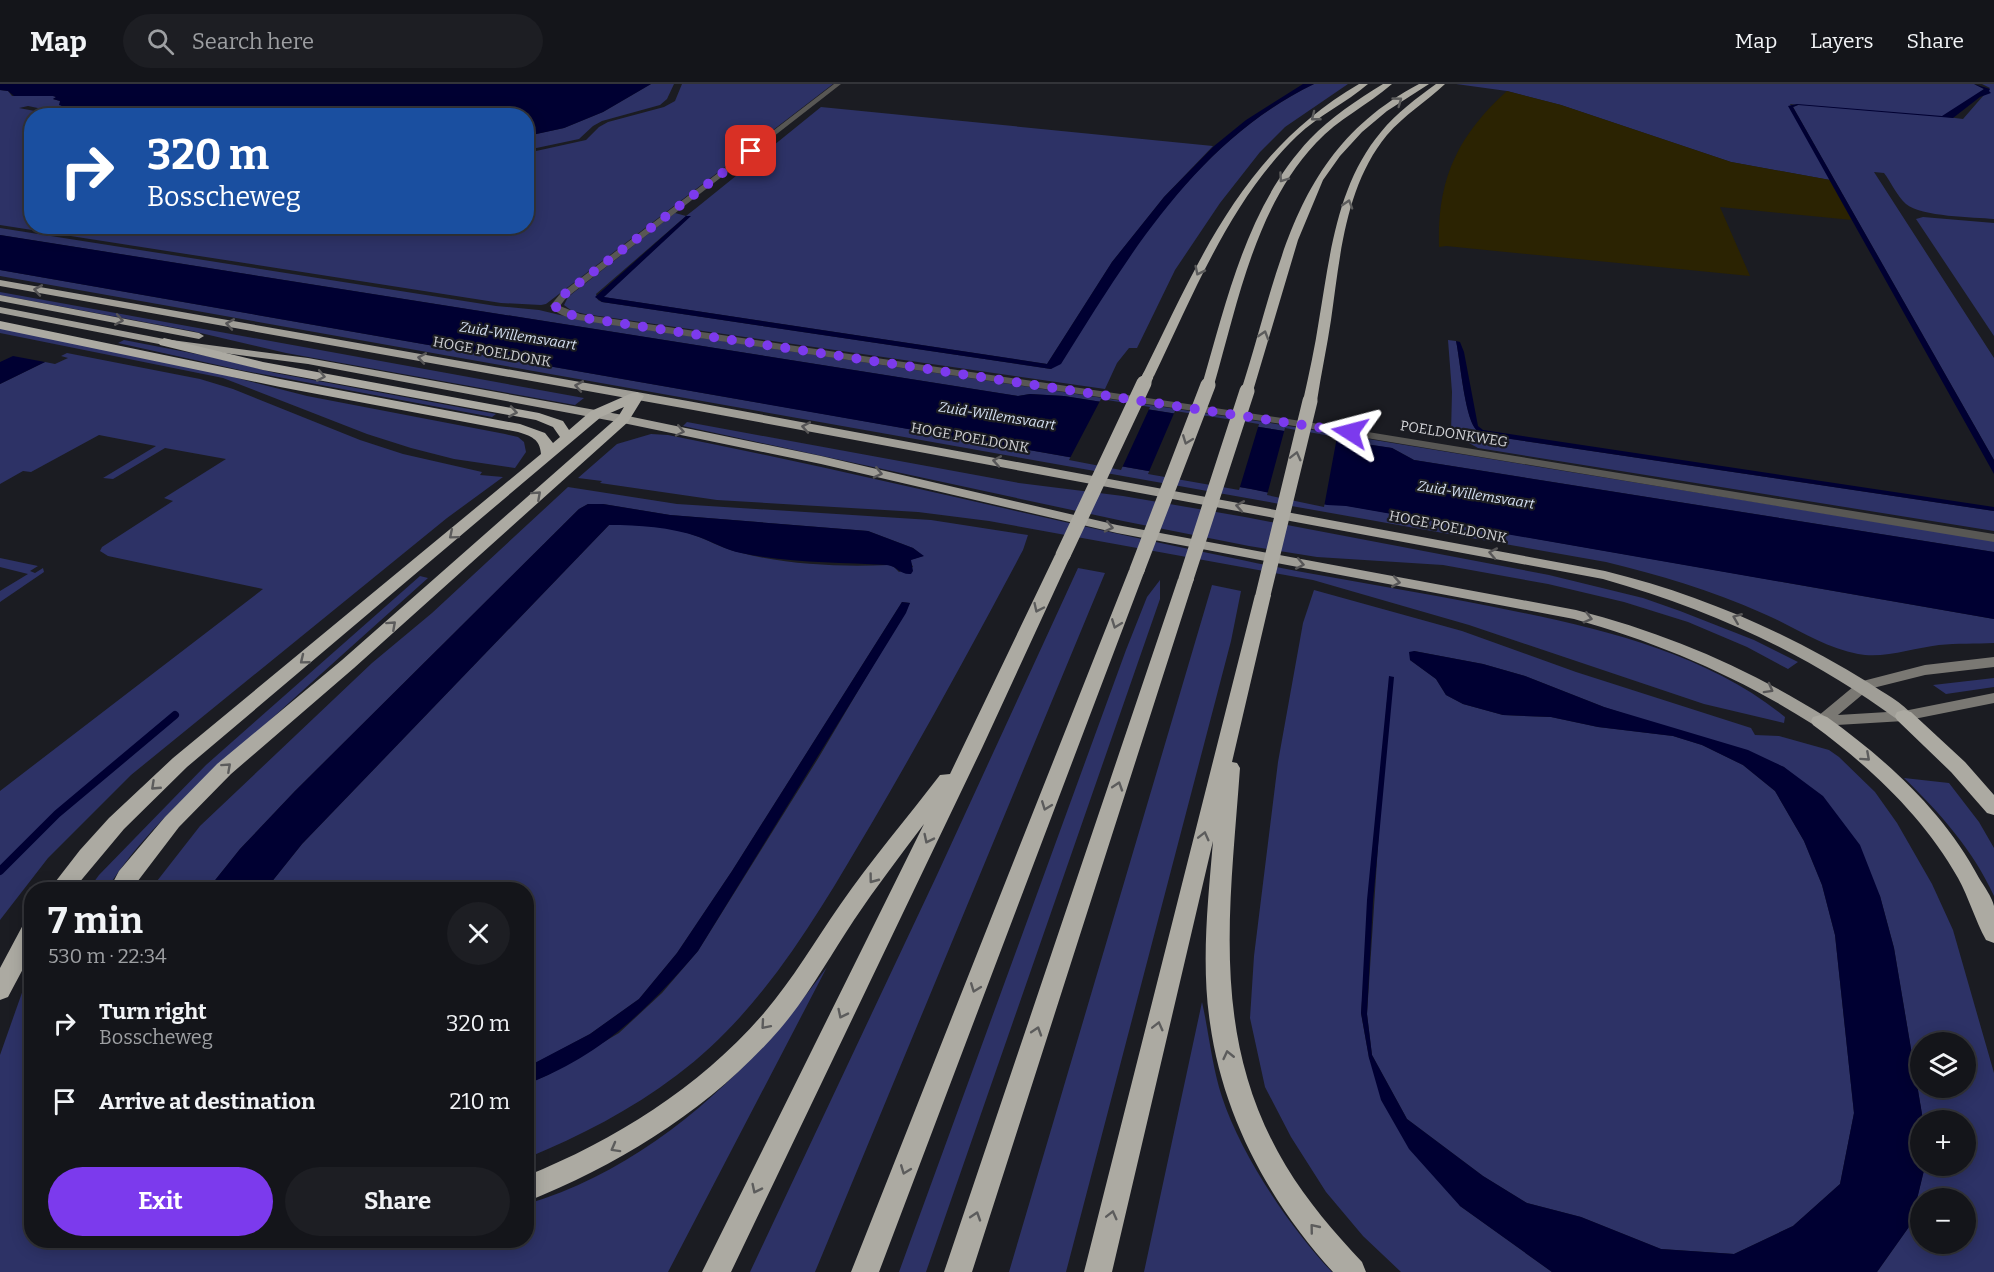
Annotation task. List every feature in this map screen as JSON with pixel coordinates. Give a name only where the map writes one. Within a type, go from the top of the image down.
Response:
[{"type":"highway","points":[[716,1272],[972,748],[1203,263],[1263,168],[1301,128],[1340,98],[1364,84]]},
{"type":"highway","points":[[865,1272],[1208,385],[1245,262],[1261,221],[1277,188],[1293,164],[1322,132],[1360,101],[1388,84]]},
{"type":"highway","points":[[958,1272],[1186,579],[1298,226],[1318,183],[1339,153],[1367,125],[1404,96],[1425,84]]},
{"type":"highway","points":[[1098,1272],[1310,401],[1334,261],[1347,204],[1358,174],[1378,141],[1396,121],[1442,84]]},
{"type":"highway","name":"HOGE POELDONK","points":[[0,283],[637,396],[1605,575],[1690,600],[1748,623],[1809,653],[1864,685],[1904,716]]},
{"type":"highway","points":[[0,298],[181,332],[308,362],[623,419],[821,459],[1117,529],[1576,615],[1648,635],[1713,661],[1777,694],[1820,722],[1872,761],[1917,807],[1961,867],[1990,921],[1994,934]]},
{"type":"highway","points":[[0,310],[164,342],[263,366],[539,417],[558,424],[568,438]]},
{"type":"highway","points":[[0,325],[280,383],[520,428],[541,435],[546,441],[548,454]]},
{"type":"highway","points":[[164,342],[189,343],[279,360],[308,362]]},
{"type":"highway","points":[[66,882],[112,826],[190,754],[596,414],[637,396]]},
{"type":"highway","points":[[124,882],[172,822],[224,769],[348,664],[623,419],[637,396]]},
{"type":"highway","points":[[1234,715],[1217,947],[1220,1007],[1228,1055],[1238,1093],[1258,1142],[1275,1173],[1296,1206],[1352,1272]]},
{"type":"highway","points":[[1904,716],[1950,759],[1994,808]]},
{"type":"highway","points":[[534,1186],[588,1163],[644,1132],[694,1095],[744,1050],[797,989],[849,910],[972,748]]},
{"type":"highway","points":[[0,990],[24,944]]},
{"type":"main road","points":[[1820,722],[1864,685],[1925,670],[1994,662]]},
{"type":"main road","points":[[1820,722],[1904,716],[1994,698]]},
{"type":"street","name":"POELDONKWEG","points":[[838,84],[562,296],[555,306],[560,311],[578,317],[1282,421],[1994,538]]},
{"type":"shaded area","points":[[651,84],[674,84],[667,99],[660,105],[602,121],[579,139],[534,149],[534,134],[564,128],[603,112]]},
{"type":"shaded area","points":[[682,84],[833,84],[546,304],[501,303],[58,234],[534,234],[534,151],[586,140],[599,127],[608,122],[664,107],[675,101]]},
{"type":"shaded area","points":[[1314,84],[1348,84],[1285,127],[1260,152],[1220,203],[1175,270],[1137,348],[1129,348],[1117,363],[1105,389],[585,314],[572,311],[564,305],[568,297],[675,213],[686,216],[596,294],[598,300],[1051,369],[1135,248],[1165,208],[1197,172],[1233,138],[1271,109]]},
{"type":"shaded area","points":[[1456,84],[1974,84],[1984,89],[1982,92],[1944,116],[1939,116],[1963,119],[1990,88],[1982,84],[1994,84],[1994,219],[1923,212],[1903,201],[1884,173],[1874,172],[1994,358],[1994,460],[1793,107],[1798,105],[1790,104],[1830,180],[1731,162],[1561,105],[1507,91]]},
{"type":"shaded area","points":[[0,90],[8,91],[12,96],[53,96],[57,97],[53,99],[60,101],[62,107],[77,108],[28,106],[19,108],[24,109],[24,229],[0,225]]},
{"type":"shaded area","points":[[821,107],[1213,146],[1164,197],[1112,262],[1047,364],[603,297],[690,216],[686,216]]},
{"type":"shaded area","points":[[1923,217],[1994,223],[1994,336],[1916,219]]},
{"type":"shaded area","points":[[0,228],[24,232],[24,234],[38,234],[496,306],[539,310],[581,320],[1270,423],[1994,541],[1994,552],[1414,460],[1392,448],[1064,396],[1030,394],[1018,396],[0,235]]},
{"type":"shaded area","points":[[0,270],[1994,619],[1994,643],[1939,645],[1878,655],[1858,654],[1821,642],[1774,618],[1724,597],[1606,562],[0,276]]},
{"type":"shaded area","points":[[0,292],[584,398],[575,405],[286,353],[192,331],[0,295]]},
{"type":"shaded area","points":[[0,328],[170,361],[307,396],[518,437],[524,442],[526,452],[515,468],[454,459],[367,434],[223,378],[0,333]]},
{"type":"shaded area","points":[[124,340],[217,358],[275,373],[496,414],[492,417],[240,370],[118,343]]},
{"type":"shaded area","points":[[1448,340],[1456,341],[1470,416],[1473,426],[1482,433],[1994,511],[1994,531],[1478,448],[1451,433],[1452,392]]},
{"type":"shaded area","points":[[67,353],[200,379],[233,389],[360,440],[403,454],[482,472],[480,475],[503,477],[447,518],[131,775],[48,858],[29,882],[24,882],[24,889],[0,920],[0,791],[263,589],[108,556],[100,551],[102,547],[173,501],[164,498],[226,459],[165,448],[113,479],[103,478],[156,446],[99,435],[31,472],[23,471],[0,484],[0,384],[45,362],[55,364],[68,358],[61,356]]},
{"type":"shaded area","points":[[687,422],[1019,483],[1123,496],[1245,517],[1549,575],[1643,598],[1754,640],[1798,662],[1788,669],[1747,647],[1688,622],[1624,602],[1548,584],[1443,565],[1317,557],[1249,546],[683,426]]},
{"type":"shaded area","points":[[651,434],[668,435],[740,450],[1274,566],[1570,623],[1609,633],[1684,658],[1753,694],[1785,717],[1784,723],[1704,704],[1469,625],[1313,580],[989,521],[918,512],[717,500],[578,478],[617,444]]},
{"type":"shaded area","points":[[568,487],[677,504],[931,520],[1028,535],[1023,550],[986,619],[873,821],[810,924],[763,990],[737,1021],[708,1049],[660,1088],[605,1121],[534,1155],[534,1081],[619,1033],[662,993],[698,951],[819,757],[910,603],[902,602],[732,871],[677,953],[639,999],[590,1034],[534,1064],[534,882],[272,882],[302,844],[609,525],[643,525],[677,530],[733,551],[794,562],[851,566],[889,565],[899,572],[913,567],[910,560],[923,556],[913,548],[868,531],[670,515],[603,504],[588,504],[579,509],[295,791],[240,849],[214,882],[156,882],[200,826],[372,663],[432,613]]},
{"type":"shaded area","points":[[0,558],[38,566],[30,571],[35,573],[43,568],[44,572],[0,602],[0,591],[28,574],[0,567]]},
{"type":"shaded area","points":[[1078,568],[1105,573],[815,1272],[750,1272],[937,875]]},
{"type":"shaded area","points":[[420,576],[428,578],[177,805],[139,846],[112,882],[94,882],[206,765]]},
{"type":"shaded area","points":[[1160,580],[1160,599],[926,1272],[899,1272],[1126,650],[1147,597]]},
{"type":"shaded area","points":[[1212,585],[1241,591],[1231,641],[1066,1272],[1009,1272]]},
{"type":"shaded area","points":[[1314,590],[1462,631],[1576,672],[1751,728],[1755,735],[1779,736],[1829,750],[1839,757],[1875,792],[1897,823],[1932,884],[1953,930],[1994,1073],[1994,1272],[1877,1272],[1910,1225],[1910,1254],[1976,1254],[1976,1188],[1920,1188],[1923,1176],[1976,1176],[1976,1110],[1921,1110],[1919,1098],[1976,1098],[1976,1032],[1910,1032],[1910,1043],[1894,948],[1880,896],[1784,767],[1604,707],[1525,676],[1483,664],[1414,651],[1410,660],[1436,679],[1446,695],[1463,704],[1503,715],[1551,717],[1598,727],[1673,736],[1702,745],[1743,765],[1775,791],[1804,841],[1822,885],[1835,935],[1854,1113],[1840,1184],[1793,1226],[1734,1254],[1661,1249],[1581,1217],[1527,1203],[1483,1176],[1407,1119],[1372,1055],[1367,1014],[1389,677],[1361,1013],[1369,1058],[1460,1206],[1552,1272],[1401,1272],[1363,1236],[1326,1192],[1291,1137],[1265,1087],[1250,1018],[1254,956],[1278,762],[1303,623]]},
{"type":"shaded area","points":[[1994,678],[1994,687],[1946,694],[1933,685]]},
{"type":"shaded area","points":[[1904,778],[1949,783],[1979,822],[1994,848],[1994,896],[1986,879],[1955,833]]},
{"type":"shaded area","points":[[827,967],[668,1272],[0,1272],[0,1055],[24,987],[24,1248],[534,1248],[534,1201],[573,1187],[616,1166],[657,1140],[696,1110],[732,1077],[798,1005]]},
{"type":"shaded area","points":[[1202,1002],[1222,1097],[1241,1143],[1284,1213],[1332,1272],[1144,1272]]},
{"type":"sand","points":[[1507,91],[1561,105],[1731,162],[1830,180],[1852,220],[1720,207],[1750,276],[1439,247],[1442,201],[1446,180],[1454,161],[1475,125]]},
{"type":"water","points":[[0,84],[651,84],[603,112],[564,128],[534,134],[534,108],[84,108],[59,105],[60,101],[53,99],[56,97],[53,96],[14,96],[8,91],[0,90]]},
{"type":"water","points":[[1303,84],[1314,84],[1272,108],[1234,137],[1200,169],[1168,205],[1112,283],[1061,364],[1051,369],[602,302],[595,297],[686,216],[691,216],[604,297],[1047,364],[1112,262],[1164,197],[1214,146],[1246,120]]},
{"type":"water","points":[[1974,84],[1990,89],[1991,93],[1980,97],[1953,118],[1798,105],[1793,107],[1994,460],[1994,474],[1788,106],[1797,104],[1942,116],[1984,89]]},
{"type":"water","name":"Zuid-Willemsvaart","points":[[0,235],[1018,396],[1030,394],[1064,396],[1392,448],[1414,460],[1994,552],[1994,619],[1346,506],[1327,505],[1251,489],[0,270]]},
{"type":"water","points":[[1456,341],[1460,342],[1464,352],[1478,426],[1483,430],[1994,507],[1994,511],[1491,436],[1478,431],[1473,426]]},
{"type":"water","points":[[13,356],[45,362],[0,384],[0,362]]},
{"type":"water","points":[[588,504],[603,504],[670,515],[868,531],[913,548],[924,556],[911,560],[913,571],[907,574],[887,565],[796,560],[735,552],[699,537],[677,531],[643,526],[609,525],[302,844],[272,882],[214,882],[240,849],[295,791],[579,509]]},
{"type":"water","points":[[902,602],[910,603],[698,951],[660,993],[622,1029],[578,1059],[534,1081],[534,1063],[590,1034],[639,999],[677,953],[732,871]]},
{"type":"water","points":[[1409,652],[1483,664],[1525,676],[1604,707],[1748,750],[1784,767],[1823,796],[1860,845],[1880,896],[1894,948],[1910,1043],[1910,1098],[1919,1098],[1921,1110],[1910,1110],[1910,1176],[1923,1176],[1920,1188],[1910,1188],[1910,1225],[1877,1272],[1552,1272],[1460,1206],[1409,1149],[1381,1100],[1369,1058],[1361,1013],[1367,900],[1389,676],[1394,677],[1373,901],[1367,1014],[1372,1055],[1407,1119],[1483,1176],[1527,1203],[1581,1217],[1661,1249],[1734,1254],[1793,1226],[1840,1184],[1854,1113],[1835,935],[1822,885],[1804,841],[1775,791],[1743,765],[1702,745],[1673,736],[1598,727],[1551,717],[1503,715],[1463,704],[1446,695],[1436,679],[1410,660]]},
{"type":"pier","points":[[1101,399],[1150,407],[1121,470],[1069,460]]},
{"type":"pier","points":[[1175,411],[1259,424],[1239,490],[1148,474]]},
{"type":"pier","points":[[1285,428],[1337,437],[1324,507],[1267,495]]},
{"type":"waterway","points":[[0,871],[57,814],[175,715]]},
{"type":"route","points":[[751,151],[562,296],[555,306],[560,311],[578,317],[1350,432]]}]
